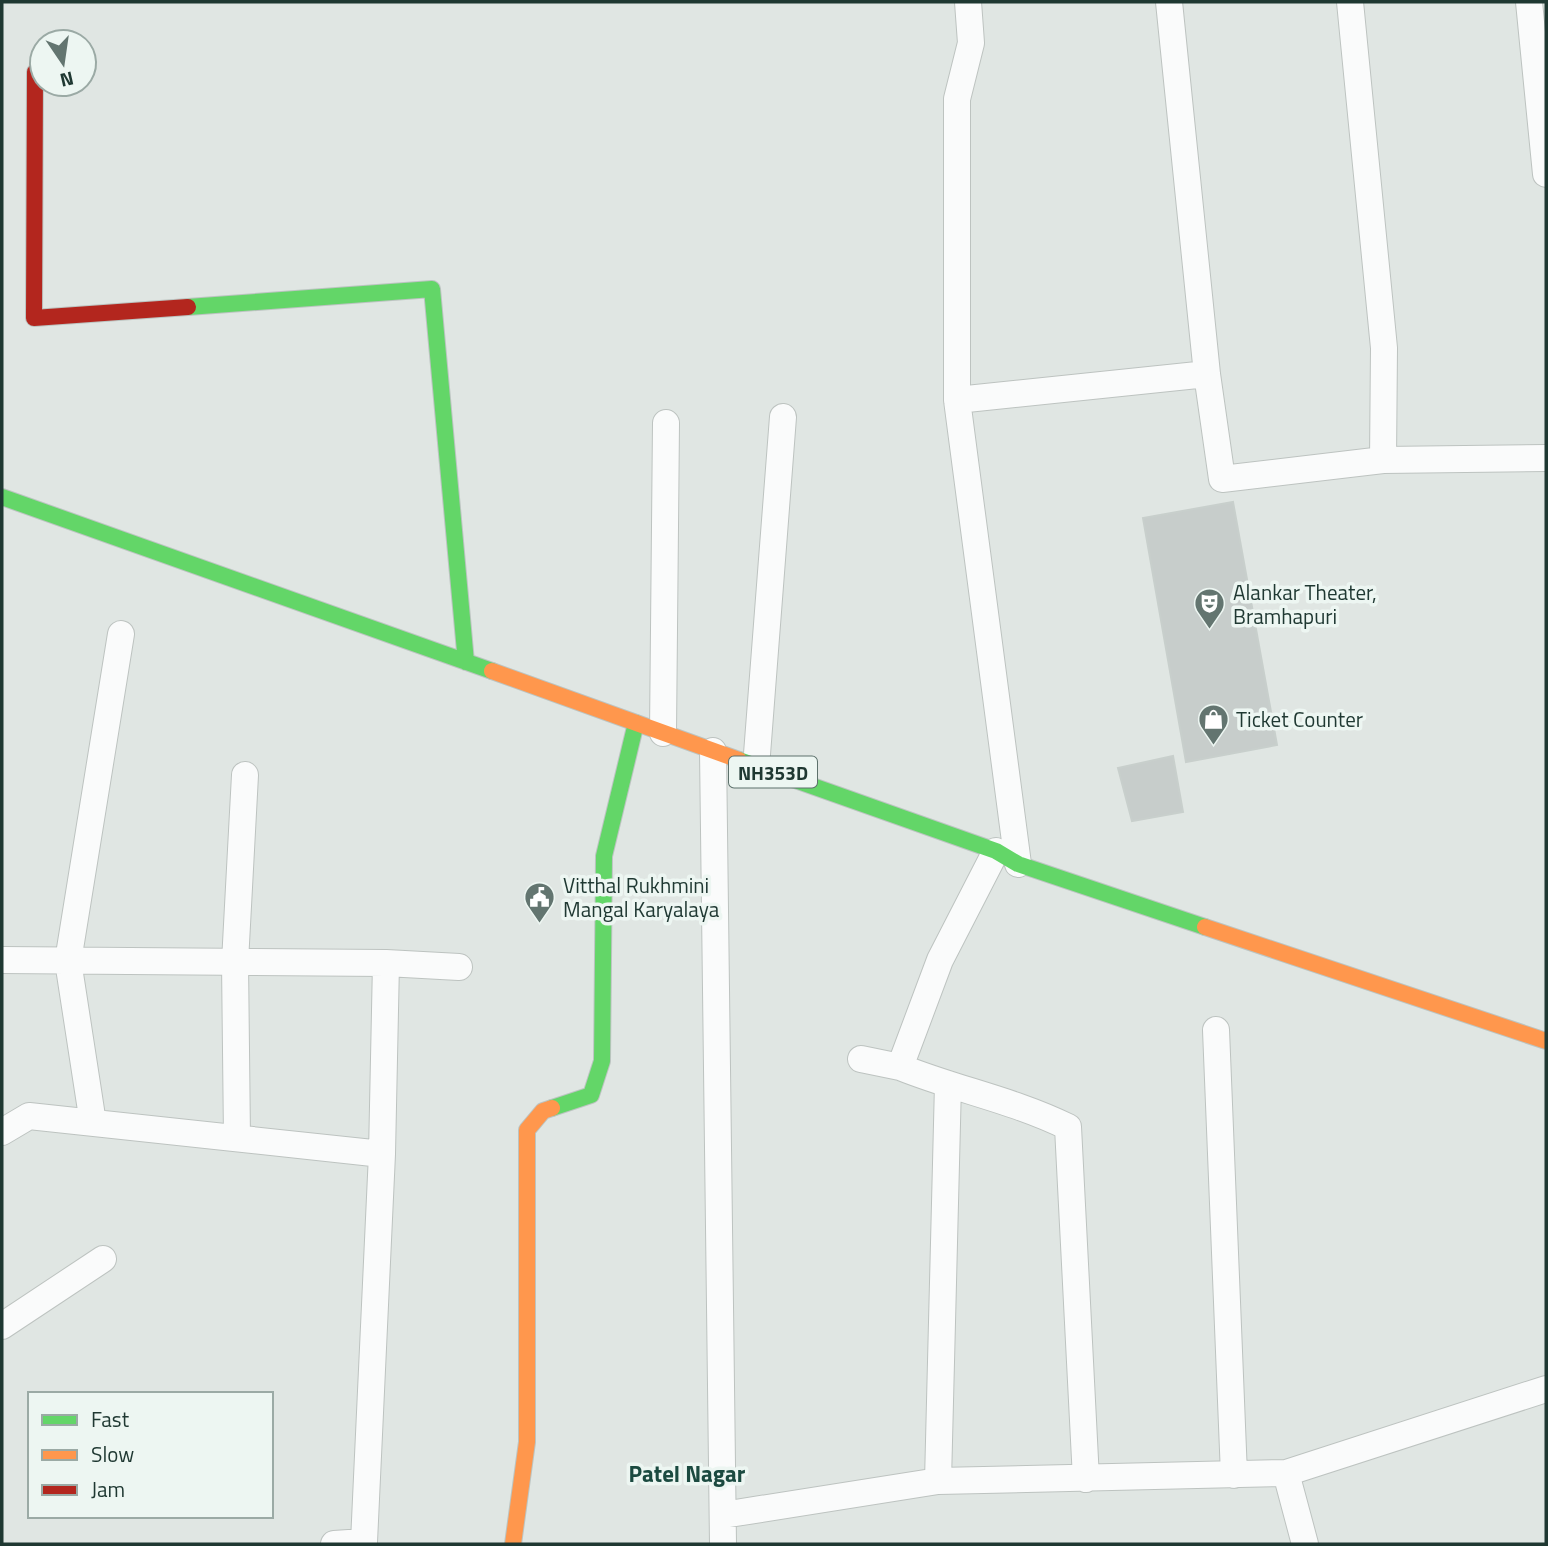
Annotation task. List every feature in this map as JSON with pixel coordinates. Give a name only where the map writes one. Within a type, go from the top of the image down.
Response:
[{"type":"main road","points":[[34,98],[34,318],[432,289],[466,662]]},
{"type":"main road","name":"NH353D","points":[[2,497],[1007,858],[1546,1041]]},
{"type":"main road","points":[[513,1544],[527,1442],[527,1129],[543,1111],[591,1095],[602,1060],[604,856],[636,723]]},
{"type":"street","points":[[900,1067],[940,960],[1007,858],[957,400],[957,99],[971,43],[968,2]]},
{"type":"street","points":[[1170,2],[1207,374],[1222,478],[1382,460],[1546,458]]},
{"type":"street","points":[[1350,2],[1384,348],[1382,460]]},
{"type":"street","points":[[1530,2],[1546,174]]},
{"type":"street","points":[[957,400],[1121,386],[1207,374]]},
{"type":"street","points":[[756,767],[783,417]]},
{"type":"street","points":[[663,733],[666,423]]},
{"type":"street","points":[[93,1123],[68,961],[121,634]]},
{"type":"street","points":[[713,751],[723,1544]]},
{"type":"street","points":[[237,1138],[235,962],[245,775]]},
{"type":"street","points":[[2,960],[386,963],[459,967]]},
{"type":"street","points":[[334,1544],[364,1542],[382,1154],[386,963]]},
{"type":"street","points":[[1216,1030],[1234,1475]]},
{"type":"street","points":[[861,1059],[900,1067],[1027,1107],[1068,1127],[1086,1479]]},
{"type":"street","points":[[938,1481],[948,1084]]},
{"type":"street","points":[[2,1132],[29,1116],[382,1154]]},
{"type":"street","points":[[2,1326],[103,1259]]},
{"type":"street","points":[[723,1515],[938,1481],[1286,1474],[1546,1389]]},
{"type":"street","points":[[1286,1474],[1305,1544]]},
{"type":"building","name":"Alankar Theater, Bramhapuri","points":[[1233,502],[1277,745],[1186,762],[1143,518]]},
{"type":"building","points":[[1173,756],[1183,812],[1132,821],[1118,768]]},
{"type":"traffic: fast","points":[[188,307],[432,289],[466,662]]},
{"type":"traffic: fast","points":[[2,497],[492,671]]},
{"type":"traffic: fast","points":[[552,1108],[591,1095],[602,1061],[604,856],[636,723]]},
{"type":"traffic: fast","points":[[739,760],[996,851],[1018,864],[1205,927]]},
{"type":"traffic: slow","points":[[492,671],[739,760]]},
{"type":"traffic: slow","points":[[1205,927],[1546,1041]]},
{"type":"traffic: slow","points":[[513,1544],[527,1442],[527,1130],[543,1111],[552,1108]]},
{"type":"traffic: jam","points":[[35,98],[34,318],[188,307]]},
{"type":"place","name":"Alankar Theater, Bramhapuri","points":[[1210,631]]},
{"type":"place","name":"Ticket Counter","points":[[1213,746]]},
{"type":"place","name":"Vitthal Rukhmini Mangal Karyalaya","points":[[540,924]]},
{"type":"district","name":"Patel Nagar","points":[[687,1473]]}]
